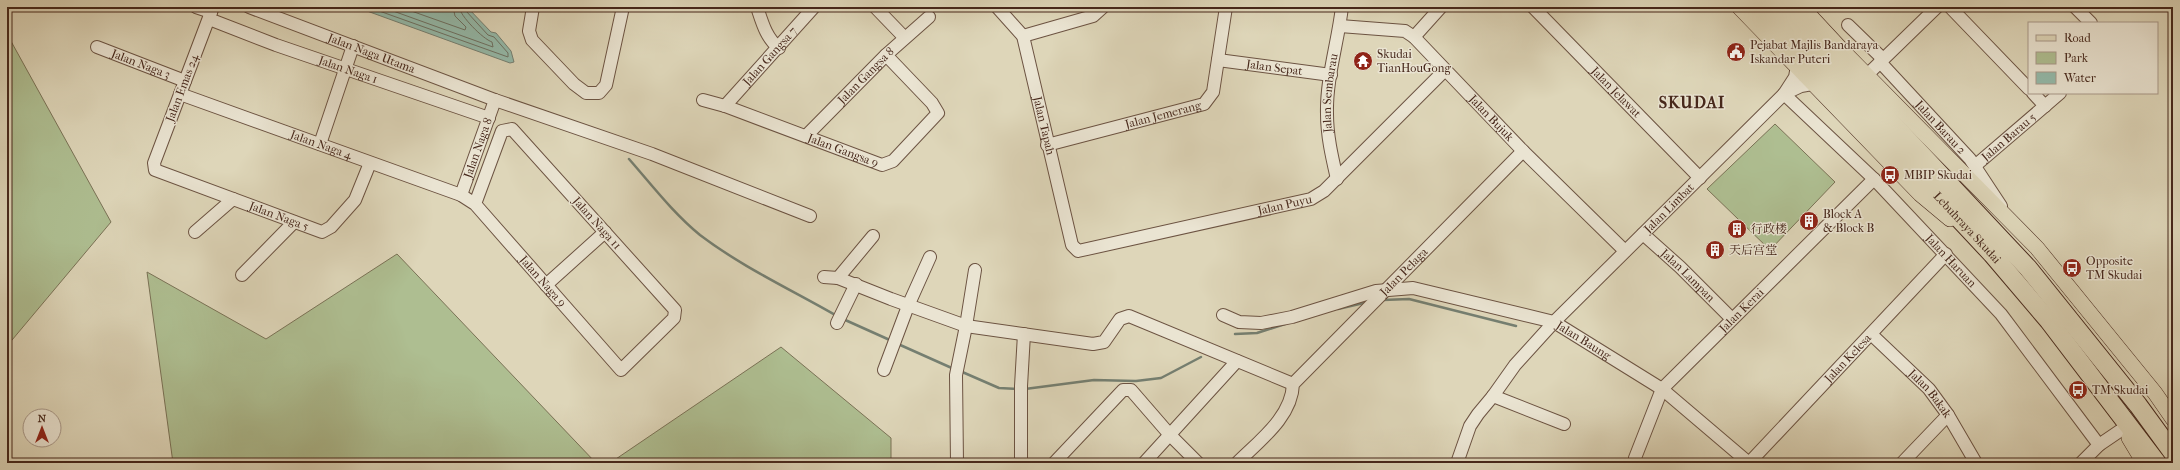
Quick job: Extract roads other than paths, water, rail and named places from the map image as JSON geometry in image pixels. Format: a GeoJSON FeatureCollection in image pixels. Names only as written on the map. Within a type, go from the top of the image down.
{"type":"FeatureCollection","features":[{"type":"Feature","properties":{"kind":"highway","name":"Lebuhraya Skudai"},"geometry":{"type":"LineString","coordinates":[[1761,7],[1992,254],[2049,321],[2157,463]]}},
{"type":"Feature","properties":{"kind":"highway","name":"Lebuhraya Skudai"},"geometry":{"type":"LineString","coordinates":[[1783,7],[2028,268],[2138,405],[2173,454]]}},
{"type":"Feature","properties":{"kind":"highway"},"geometry":{"type":"LineString","coordinates":[[1795,7],[1828,36]]}},
{"type":"Feature","properties":{"kind":"main road"},"geometry":{"type":"LineString","coordinates":[[1739,7],[1920,194],[1992,254]]}},
{"type":"Feature","properties":{"kind":"main road"},"geometry":{"type":"LineString","coordinates":[[1802,7],[1828,36],[2043,254],[2155,393],[2173,419]]}},
{"type":"Feature","properties":{"kind":"main road"},"geometry":{"type":"LineString","coordinates":[[2114,408],[2144,463]]}},
{"type":"Feature","properties":{"kind":"street","name":"Jalan Naga 1"},"geometry":{"type":"LineString","coordinates":[[196,7],[347,69],[489,118]]}},
{"type":"Feature","properties":{"kind":"street","name":"Jalan Naga Utama"},"geometry":{"type":"LineString","coordinates":[[248,7],[495,100],[652,154],[810,216]]}},
{"type":"Feature","properties":{"kind":"street"},"geometry":{"type":"LineString","coordinates":[[532,7],[529,31],[532,40],[574,84],[586,93],[599,93],[606,85],[623,7]]}},
{"type":"Feature","properties":{"kind":"street"},"geometry":{"type":"LineString","coordinates":[[757,7],[765,30],[773,44],[779,48]]}},
{"type":"Feature","properties":{"kind":"street","name":"Jalan Gangsa 7"},"geometry":{"type":"LineString","coordinates":[[725,106],[779,48],[814,7]]}},
{"type":"Feature","properties":{"kind":"street"},"geometry":{"type":"LineString","coordinates":[[875,7],[904,37]]}},
{"type":"Feature","properties":{"kind":"street","name":"Jalan Tapah"},"geometry":{"type":"LineString","coordinates":[[997,7],[1023,36],[1047,145],[1072,245],[1078,251]]}},
{"type":"Feature","properties":{"kind":"street"},"geometry":{"type":"LineString","coordinates":[[1023,36],[1093,16],[1104,7]]}},
{"type":"Feature","properties":{"kind":"street","name":"Jalan Jemerang"},"geometry":{"type":"LineString","coordinates":[[1047,145],[1204,104],[1213,92],[1226,7]]}},
{"type":"Feature","properties":{"kind":"street","name":"Jalan Sembarau"},"geometry":{"type":"LineString","coordinates":[[1337,178],[1328,138],[1327,113],[1330,75],[1340,26],[1342,7]]}},
{"type":"Feature","properties":{"kind":"street","name":"Jalan Jelawat"},"geometry":{"type":"LineString","coordinates":[[1533,7],[1700,178]]}},
{"type":"Feature","properties":{"kind":"street"},"geometry":{"type":"LineString","coordinates":[[1867,75],[1937,7]]}},
{"type":"Feature","properties":{"kind":"street"},"geometry":{"type":"LineString","coordinates":[[1950,7],[2028,88]]}},
{"type":"Feature","properties":{"kind":"street"},"geometry":{"type":"LineString","coordinates":[[2075,7],[2090,22]]}},
{"type":"Feature","properties":{"kind":"street"},"geometry":{"type":"LineString","coordinates":[[1414,37],[1437,9]]}},
{"type":"Feature","properties":{"kind":"street","name":"Jalan Emas 24"},"geometry":{"type":"LineString","coordinates":[[155,170],[154,163],[211,12]]}},
{"type":"Feature","properties":{"kind":"street","name":"Jalan Gangsa 8"},"geometry":{"type":"LineString","coordinates":[[806,136],[904,37],[928,17]]}},
{"type":"Feature","properties":{"kind":"street","name":"Jalan Barau 2"},"geometry":{"type":"LineString","coordinates":[[1848,25],[1976,165],[2008,217]]}},
{"type":"Feature","properties":{"kind":"street","name":"Jalan Bujuk"},"geometry":{"type":"LineString","coordinates":[[1340,26],[1406,32],[1414,37],[1523,151],[1625,251]]}},
{"type":"Feature","properties":{"kind":"street"},"geometry":{"type":"LineString","coordinates":[[320,144],[347,69],[353,46]]}},
{"type":"Feature","properties":{"kind":"street","name":"Jalan Naga 3"},"geometry":{"type":"LineString","coordinates":[[97,47],[185,81]]}},
{"type":"Feature","properties":{"kind":"street","name":"Jalan Gangsa 9"},"geometry":{"type":"LineString","coordinates":[[703,100],[725,106],[882,164],[893,161],[938,113],[932,103],[886,55]]}},
{"type":"Feature","properties":{"kind":"street","name":"Jalan Sepat"},"geometry":{"type":"LineString","coordinates":[[1218,60],[1330,75]]}},
{"type":"Feature","properties":{"kind":"street","name":"Jalan Limbat"},"geometry":{"type":"LineString","coordinates":[[1457,463],[1470,426],[1478,414],[1494,396],[1515,365],[1554,322],[1784,94],[1795,77],[1797,66]]}},
{"type":"Feature","properties":{"kind":"street","name":"Jalan Puyu"},"geometry":{"type":"LineString","coordinates":[[1078,251],[1311,199],[1324,192],[1445,70]]}},
{"type":"Feature","properties":{"kind":"street","name":"Jalan Limbat"},"geometry":{"type":"LineString","coordinates":[[1784,94],[1801,86],[1812,84]]}},
{"type":"Feature","properties":{"kind":"street","name":"Jalan Naga 4"},"geometry":{"type":"LineString","coordinates":[[180,94],[461,195]]}},
{"type":"Feature","properties":{"kind":"street","name":"Jalan Haruan"},"geometry":{"type":"LineString","coordinates":[[1784,94],[1874,179],[2002,314],[2099,445]]}},
{"type":"Feature","properties":{"kind":"street"},"geometry":{"type":"LineString","coordinates":[[2034,94],[2045,106]]}},
{"type":"Feature","properties":{"kind":"street","name":"Jalan Barau 5"},"geometry":{"type":"LineString","coordinates":[[1976,165],[2059,94]]}},
{"type":"Feature","properties":{"kind":"street","name":"Jalan Naga 8"},"geometry":{"type":"LineString","coordinates":[[461,195],[495,100]]}},
{"type":"Feature","properties":{"kind":"street","name":"Jalan Naga 11"},"geometry":{"type":"LineString","coordinates":[[475,204],[502,131],[512,129],[676,313],[674,318],[621,370]]}},
{"type":"Feature","properties":{"kind":"street","name":"Jalan Pelaga"},"geometry":{"type":"LineString","coordinates":[[1223,315],[1239,322],[1262,323],[1298,315],[1387,289],[1523,151]]}},
{"type":"Feature","properties":{"kind":"street","name":"Jalan Naga 5"},"geometry":{"type":"LineString","coordinates":[[155,170],[322,232],[327,231],[355,200],[370,163]]}},
{"type":"Feature","properties":{"kind":"street","name":"Jalan Kerai"},"geometry":{"type":"LineString","coordinates":[[1635,458],[1662,389],[1874,179]]}},
{"type":"Feature","properties":{"kind":"street","name":"Jalan Naga 9"},"geometry":{"type":"LineString","coordinates":[[461,195],[475,204],[621,370]]}},
{"type":"Feature","properties":{"kind":"street"},"geometry":{"type":"LineString","coordinates":[[195,232],[233,199]]}},
{"type":"Feature","properties":{"kind":"street"},"geometry":{"type":"LineString","coordinates":[[242,275],[294,222]]}},
{"type":"Feature","properties":{"kind":"street"},"geometry":{"type":"LineString","coordinates":[[546,285],[605,232]]}},
{"type":"Feature","properties":{"kind":"street","name":"Jalan Lampan"},"geometry":{"type":"LineString","coordinates":[[1643,234],[1680,267],[1732,319]]}},
{"type":"Feature","properties":{"kind":"street"},"geometry":{"type":"LineString","coordinates":[[838,278],[872,236]]}},
{"type":"Feature","properties":{"kind":"street","name":"Jalan Kelesa"},"geometry":{"type":"LineString","coordinates":[[1749,463],[1946,254]]}},
{"type":"Feature","properties":{"kind":"street"},"geometry":{"type":"LineString","coordinates":[[884,370],[908,306],[930,257]]}},
{"type":"Feature","properties":{"kind":"street"},"geometry":{"type":"LineString","coordinates":[[957,463],[957,370],[975,270]]}},
{"type":"Feature","properties":{"kind":"street"},"geometry":{"type":"LineString","coordinates":[[824,278],[838,278],[856,284],[908,306],[966,326],[1093,344],[1104,342],[1120,319],[1129,316],[1293,384]]}},
{"type":"Feature","properties":{"kind":"street"},"geometry":{"type":"LineString","coordinates":[[839,318],[856,284]]}},
{"type":"Feature","properties":{"kind":"street","name":"Jalan Baung"},"geometry":{"type":"LineString","coordinates":[[1387,289],[1413,288],[1554,322],[1662,389],[1749,463]]}},
{"type":"Feature","properties":{"kind":"street"},"geometry":{"type":"LineString","coordinates":[[1237,463],[1284,414],[1293,391],[1293,384],[1368,310],[1387,289]]}},
{"type":"Feature","properties":{"kind":"street"},"geometry":{"type":"LineString","coordinates":[[1021,463],[1021,386],[1024,334]]}},
{"type":"Feature","properties":{"kind":"street","name":"Jalan Bakak"},"geometry":{"type":"LineString","coordinates":[[1871,334],[1929,389],[1948,415],[1976,463]]}},
{"type":"Feature","properties":{"kind":"street"},"geometry":{"type":"LineString","coordinates":[[1144,463],[1237,361]]}},
{"type":"Feature","properties":{"kind":"street"},"geometry":{"type":"LineString","coordinates":[[1054,463],[1123,390],[1131,390],[1170,435],[1198,463]]}},
{"type":"Feature","properties":{"kind":"street"},"geometry":{"type":"LineString","coordinates":[[1494,396],[1564,424]]}},
{"type":"Feature","properties":{"kind":"street"},"geometry":{"type":"LineString","coordinates":[[1902,463],[1948,415]]}},
{"type":"Feature","properties":{"kind":"street"},"geometry":{"type":"LineString","coordinates":[[2081,463],[2099,445],[2124,428]]}},
{"type":"Feature","properties":{"kind":"water"},"geometry":{"type":"Polygon","coordinates":[[[356,7],[467,7],[491,32],[496,33],[511,51],[514,62],[510,63],[356,7]]]}},
{"type":"Feature","properties":{"kind":"waterway"},"geometry":{"type":"LineString","coordinates":[[629,159],[671,208],[700,235],[733,258],[837,316]]}},
{"type":"Feature","properties":{"kind":"waterway"},"geometry":{"type":"LineString","coordinates":[[1383,300],[1409,299],[1516,326]]}},
{"type":"Feature","properties":{"kind":"waterway"},"geometry":{"type":"LineString","coordinates":[[1338,309],[1368,302]]}},
{"type":"Feature","properties":{"kind":"waterway"},"geometry":{"type":"LineString","coordinates":[[843,319],[892,341]]}},
{"type":"Feature","properties":{"kind":"waterway"},"geometry":{"type":"LineString","coordinates":[[1235,334],[1257,333],[1285,324]]}},
{"type":"Feature","properties":{"kind":"waterway"},"geometry":{"type":"LineString","coordinates":[[898,344],[954,369]]}},
{"type":"Feature","properties":{"kind":"waterway"},"geometry":{"type":"LineString","coordinates":[[1025,389],[1094,380],[1136,381],[1161,378],[1201,357]]}},
{"type":"Feature","properties":{"kind":"waterway"},"geometry":{"type":"LineString","coordinates":[[960,371],[999,388],[1018,389]]}},
{"type":"Feature","properties":{"kind":"place","name":"Pejabat Majlis Bandaraya Iskandar Puteri"},"geometry":{"type":"Point","coordinates":[1736,52]}},
{"type":"Feature","properties":{"kind":"place","name":"Skudai TianHouGong"},"geometry":{"type":"Point","coordinates":[1363,61]}},
{"type":"Feature","properties":{"kind":"place","name":"MBIP Skudai"},"geometry":{"type":"Point","coordinates":[1890,175]}},
{"type":"Feature","properties":{"kind":"place","name":"Block A & Block B"},"geometry":{"type":"Point","coordinates":[1809,221]}},
{"type":"Feature","properties":{"kind":"place","name":"行政楼"},"geometry":{"type":"Point","coordinates":[1737,229]}},
{"type":"Feature","properties":{"kind":"place","name":"天后宫堂"},"geometry":{"type":"Point","coordinates":[1715,250]}},
{"type":"Feature","properties":{"kind":"place","name":"Opposite TM Skudai"},"geometry":{"type":"Point","coordinates":[2072,268]}},
{"type":"Feature","properties":{"kind":"place","name":"TM Skudai"},"geometry":{"type":"Point","coordinates":[2078,390]}},
{"type":"Feature","properties":{"kind":"district","name":"SKUDAI"},"geometry":{"type":"Point","coordinates":[1692,102]}}]}
